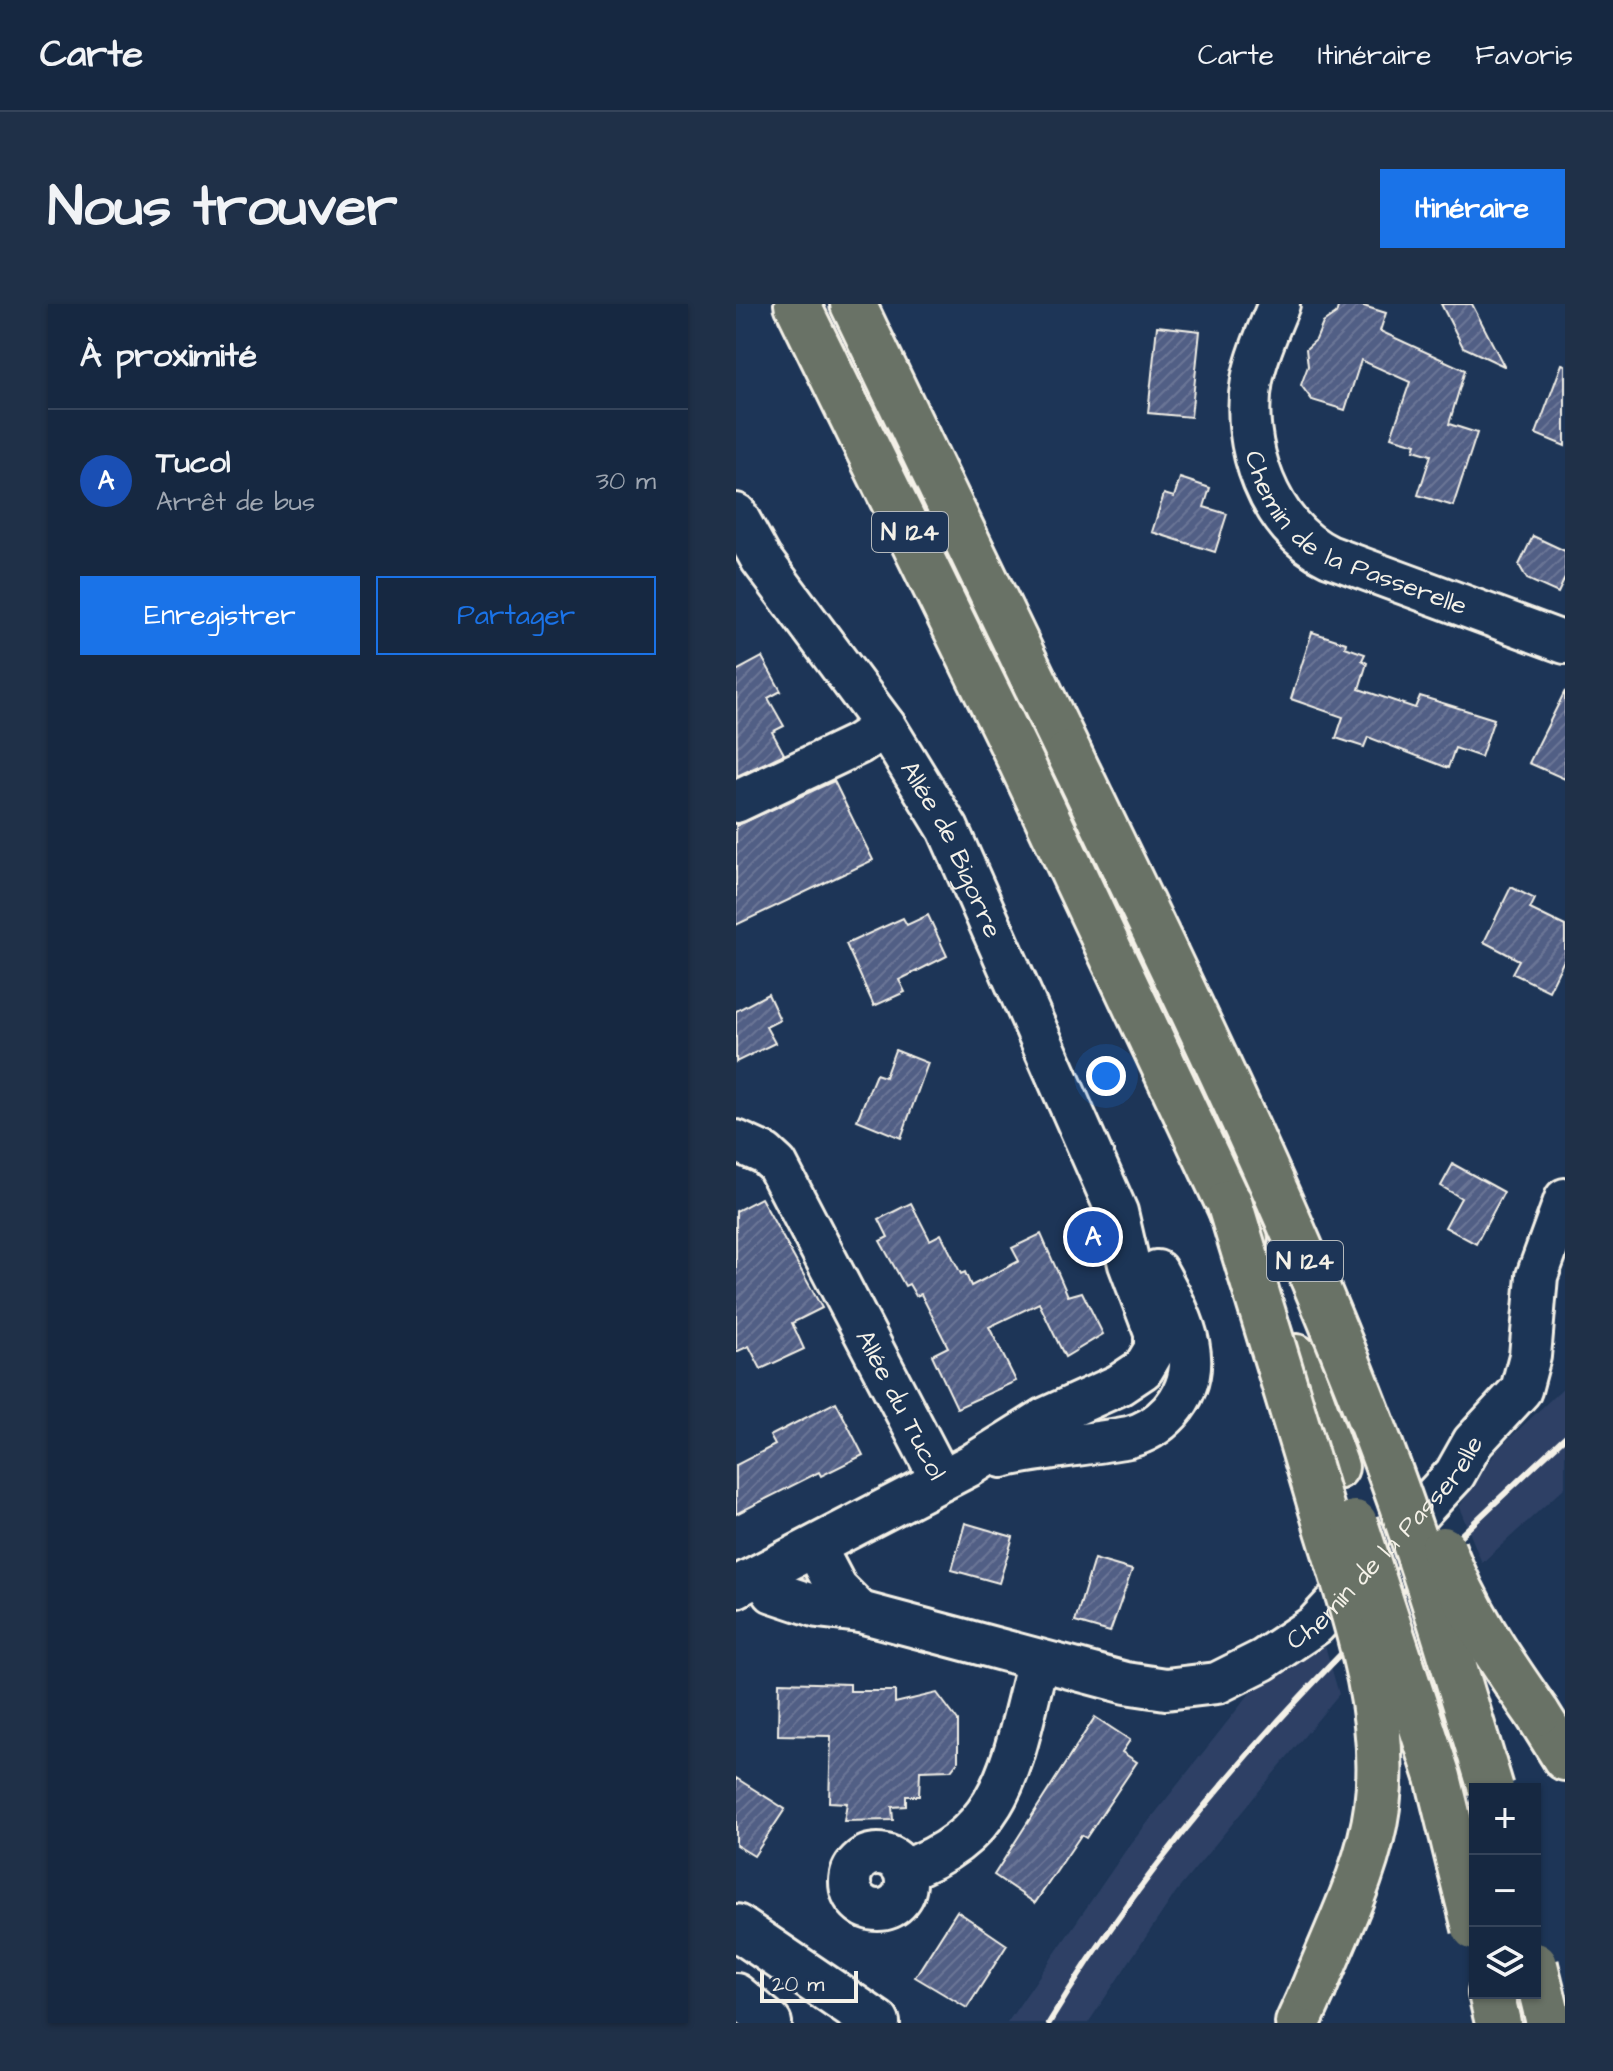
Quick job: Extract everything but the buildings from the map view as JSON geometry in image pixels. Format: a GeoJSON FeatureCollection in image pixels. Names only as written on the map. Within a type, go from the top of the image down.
{"type":"FeatureCollection","features":[{"type":"Feature","properties":{"kind":"highway","name":"N 124"},"geometry":{"type":"LineString","coordinates":[[797,304],[1021,762],[1229,1202],[1287,1333],[1394,1633],[1438,1777],[1475,1927]]}},
{"type":"Feature","properties":{"kind":"highway","name":"N 124"},"geometry":{"type":"LineString","coordinates":[[853,304],[1234,1096],[1329,1315],[1391,1473],[1489,1783]]}},
{"type":"Feature","properties":{"kind":"highway"},"geometry":{"type":"LineString","coordinates":[[1234,1096],[1396,1421],[1460,1593],[1481,1632],[1565,1758]]}},
{"type":"Feature","properties":{"kind":"highway"},"geometry":{"type":"LineString","coordinates":[[1229,1202],[1352,1611],[1373,1698],[1380,1751],[1377,1809],[1356,1881],[1307,2012]]}},
{"type":"Feature","properties":{"kind":"highway"},"geometry":{"type":"LineString","coordinates":[[1541,1990],[1549,2023]]}},
{"type":"Feature","properties":{"kind":"highway"},"geometry":{"type":"LineString","coordinates":[[1492,1999],[1498,2023]]}},
{"type":"Feature","properties":{"kind":"street","name":"Chemin de la Passerelle"},"geometry":{"type":"LineString","coordinates":[[1279,304],[1252,380],[1252,432],[1263,479],[1299,537],[1329,556],[1565,643]]}},
{"type":"Feature","properties":{"kind":"street","name":"Allée de Bigorre"},"geometry":{"type":"LineString","coordinates":[[736,514],[748,569],[885,726],[948,829],[1117,1212],[1129,1264],[1154,1323],[1156,1341],[1151,1359],[1128,1380],[1046,1418],[956,1473]]}},
{"type":"Feature","properties":{"kind":"street"},"geometry":{"type":"LineString","coordinates":[[736,802],[858,744],[885,726]]}},
{"type":"Feature","properties":{"kind":"street","name":"Allée du Tucol"},"geometry":{"type":"LineString","coordinates":[[736,1141],[765,1154],[777,1165],[956,1473],[749,1581]]}},
{"type":"Feature","properties":{"kind":"street","name":"Chemin de la Passerelle"},"geometry":{"type":"LineString","coordinates":[[749,1581],[818,1607],[860,1612],[1126,1683],[1185,1689],[1235,1675],[1315,1625],[1455,1474],[1473,1442],[1521,1390],[1530,1356],[1537,1276],[1565,1199]]}},
{"type":"Feature","properties":{"kind":"street","name":"Allée de Bigorre"},"geometry":{"type":"LineString","coordinates":[[956,1473],[1039,1448],[1130,1436],[1156,1425],[1180,1399],[1191,1363],[1189,1340],[1154,1265],[1117,1212]]}},
{"type":"Feature","properties":{"kind":"street"},"geometry":{"type":"LineString","coordinates":[[815,1547],[837,1589],[860,1612]]}},
{"type":"Feature","properties":{"kind":"street"},"geometry":{"type":"LineString","coordinates":[[904,1870],[946,1852],[998,1801],[1011,1765],[1038,1661]]}},
{"type":"Feature","properties":{"kind":"street"},"geometry":{"type":"LineString","coordinates":[[736,1927],[877,2023]]}},
{"type":"Feature","properties":{"kind":"street"},"geometry":{"type":"LineString","coordinates":[[736,1994],[771,2023]]}},
{"type":"Feature","properties":{"kind":"street"},"geometry":{"type":"LineString","coordinates":[[1529,2023],[1565,2006]]}},
{"type":"Feature","properties":{"kind":"shaded area"},"geometry":{"type":"Polygon","coordinates":[[[1565,1386],[1565,1487],[1482,1563],[1459,1507],[1498,1449],[1565,1386]]]}},
{"type":"Feature","properties":{"kind":"shaded area"},"geometry":{"type":"Polygon","coordinates":[[[1323,1639],[1339,1694],[1176,1892],[1088,2023],[1007,2023],[1126,1850],[1258,1683],[1323,1639]]]}},
{"type":"Feature","properties":{"kind":"railway"},"geometry":{"type":"LineString","coordinates":[[1049,2023],[1102,1940],[1160,1861],[1286,1712],[1423,1572],[1565,1437]]}},
{"type":"Feature","properties":{"kind":"place","name":"Tucol"},"geometry":{"type":"Point","coordinates":[1093,1237]}}]}
